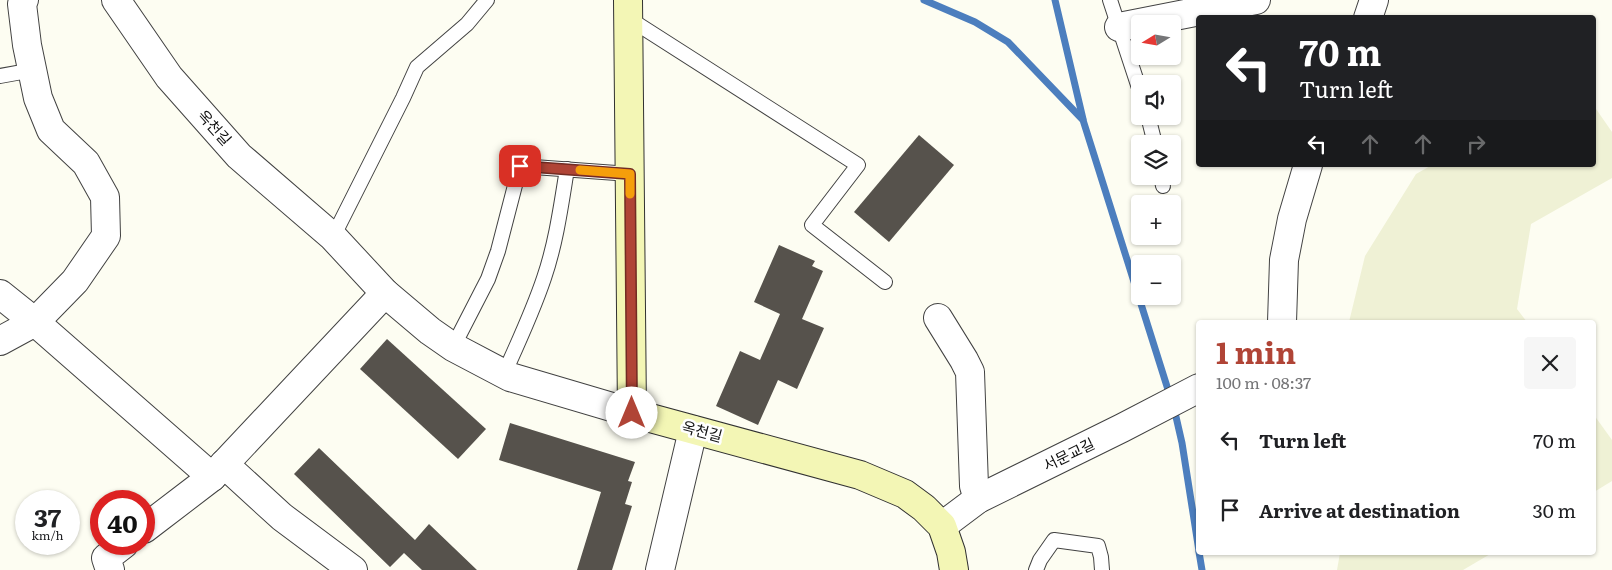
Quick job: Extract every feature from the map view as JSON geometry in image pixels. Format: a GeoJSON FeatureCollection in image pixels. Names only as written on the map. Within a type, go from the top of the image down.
{"type":"FeatureCollection","features":[{"type":"Feature","properties":{"kind":"street"},"geometry":{"type":"LineString","coordinates":[[0,341],[35,322],[75,282],[106,236],[105,197],[86,163],[51,130],[38,98],[27,45],[22,4],[24,0]]}},
{"type":"Feature","properties":{"kind":"street","name":"옥천길"},"geometry":{"type":"LineString","coordinates":[[116,0],[169,77],[239,156],[333,236],[385,293],[430,331],[453,347],[504,374],[632,413],[860,475],[905,494],[924,508],[942,526],[951,552],[954,570]]}},
{"type":"Feature","properties":{"kind":"street"},"geometry":{"type":"LineString","coordinates":[[1119,27],[1254,0]]}},
{"type":"Feature","properties":{"kind":"street"},"geometry":{"type":"LineString","coordinates":[[1369,15],[1374,0]]}},
{"type":"Feature","properties":{"kind":"street"},"geometry":{"type":"LineString","coordinates":[[628,9],[632,413]]}},
{"type":"Feature","properties":{"kind":"street"},"geometry":{"type":"LineString","coordinates":[[1282,320],[1284,260],[1292,219],[1307,167]]}},
{"type":"Feature","properties":{"kind":"street"},"geometry":{"type":"LineString","coordinates":[[155,520],[218,470],[385,293]]}},
{"type":"Feature","properties":{"kind":"street"},"geometry":{"type":"LineString","coordinates":[[0,294],[218,470],[354,570]]}},
{"type":"Feature","properties":{"kind":"street"},"geometry":{"type":"LineString","coordinates":[[938,318],[970,372],[974,486],[978,499]]}},
{"type":"Feature","properties":{"kind":"street","name":"서문교길"},"geometry":{"type":"LineString","coordinates":[[942,526],[978,499],[1196,390]]}},
{"type":"Feature","properties":{"kind":"street"},"geometry":{"type":"LineString","coordinates":[[660,570],[693,430]]}},
{"type":"Feature","properties":{"kind":"street"},"geometry":{"type":"LineString","coordinates":[[110,555],[106,558],[110,570]]}},
{"type":"Feature","properties":{"kind":"lane"},"geometry":{"type":"LineString","coordinates":[[333,236],[417,67],[468,24],[487,0]]}},
{"type":"Feature","properties":{"kind":"lane"},"geometry":{"type":"LineString","coordinates":[[1110,0],[1135,75]]}},
{"type":"Feature","properties":{"kind":"lane"},"geometry":{"type":"LineString","coordinates":[[628,9],[858,165],[812,225],[885,282]]}},
{"type":"Feature","properties":{"kind":"lane"},"geometry":{"type":"LineString","coordinates":[[0,76],[33,70]]}},
{"type":"Feature","properties":{"kind":"lane"},"geometry":{"type":"LineString","coordinates":[[453,347],[488,279],[498,251],[520,166],[630,174]]}},
{"type":"Feature","properties":{"kind":"lane"},"geometry":{"type":"LineString","coordinates":[[504,374],[531,315],[544,277],[557,229],[567,169]]}},
{"type":"Feature","properties":{"kind":"lane"},"geometry":{"type":"LineString","coordinates":[[1036,570],[1040,560],[1054,540],[1098,546],[1102,570]]}},
{"type":"Feature","properties":{"kind":"green space"},"geometry":{"type":"Polygon","coordinates":[[[1596,109],[1612,132],[1612,178],[1531,224],[1517,309],[1525,320],[1349,320],[1365,256],[1416,174],[1428,167],[1596,167],[1596,109]]]}},
{"type":"Feature","properties":{"kind":"green space"},"geometry":{"type":"Polygon","coordinates":[[[1596,418],[1612,440],[1612,481],[1596,491],[1596,418]]]}},
{"type":"Feature","properties":{"kind":"green space"},"geometry":{"type":"Polygon","coordinates":[[[1340,555],[1489,555],[1463,570],[1337,570],[1340,555]]]}},
{"type":"Feature","properties":{"kind":"building"},"geometry":{"type":"Polygon","coordinates":[[[919,135],[954,165],[889,242],[854,212],[919,135]]]}},
{"type":"Feature","properties":{"kind":"building"},"geometry":{"type":"Polygon","coordinates":[[[779,245],[815,261],[812,266],[823,271],[802,319],[824,328],[797,389],[778,380],[758,425],[716,406],[740,351],[760,360],[780,314],[754,302],[779,245]]]}},
{"type":"Feature","properties":{"kind":"building"},"geometry":{"type":"Polygon","coordinates":[[[387,339],[486,429],[458,459],[360,369],[387,339]]]}},
{"type":"Feature","properties":{"kind":"building"},"geometry":{"type":"Polygon","coordinates":[[[510,423],[635,462],[628,481],[632,482],[625,504],[632,506],[612,570],[577,570],[601,492],[499,460],[510,423]]]}},
{"type":"Feature","properties":{"kind":"building"},"geometry":{"type":"Polygon","coordinates":[[[319,448],[415,540],[429,524],[477,570],[422,570],[404,553],[390,567],[294,474],[319,448]]]}},
{"type":"Feature","properties":{"kind":"waterway"},"geometry":{"type":"LineString","coordinates":[[924,0],[975,22],[1008,42],[1083,120],[1170,396]]}},
{"type":"Feature","properties":{"kind":"waterway"},"geometry":{"type":"LineString","coordinates":[[1055,0],[1083,119]]}},
{"type":"Feature","properties":{"kind":"waterway"},"geometry":{"type":"LineString","coordinates":[[1174,408],[1182,443],[1196,532]]}},
{"type":"Feature","properties":{"kind":"waterway"},"geometry":{"type":"LineString","coordinates":[[1200,555],[1202,570]]}},
{"type":"Feature","properties":{"kind":"slow traffic"},"geometry":{"type":"LineString","coordinates":[[580,170],[630,174],[630,194]]}},
{"type":"Feature","properties":{"kind":"route"},"geometry":{"type":"LineString","coordinates":[[520,166],[630,174],[632,413]]}}]}
